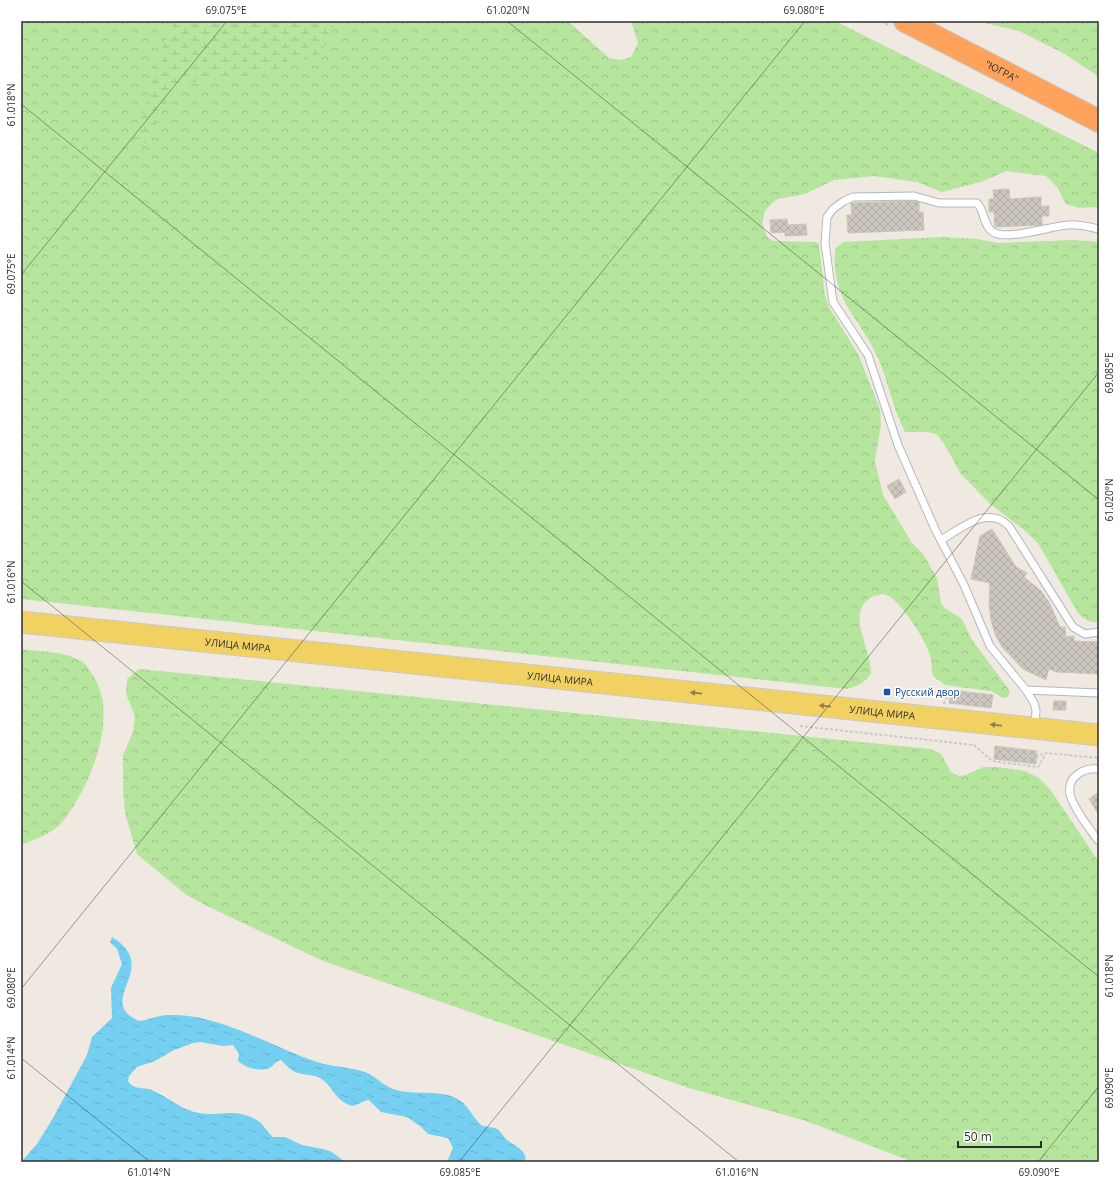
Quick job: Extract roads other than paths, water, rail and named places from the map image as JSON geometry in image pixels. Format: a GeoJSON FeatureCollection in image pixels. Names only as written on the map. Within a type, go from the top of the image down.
{"type":"FeatureCollection","features":[{"type":"Feature","properties":{"kind":"highway","name":"\"ЮГРА\""},"geometry":{"type":"LineString","coordinates":[[905,21],[1099,121]]}},
{"type":"Feature","properties":{"kind":"main road","name":"УЛИЦА МИРА"},"geometry":{"type":"LineString","coordinates":[[21,622],[1099,749]]}},
{"type":"Feature","properties":{"kind":"main road","name":"УЛИЦА МИРА"},"geometry":{"type":"LineString","coordinates":[[21,635],[1038,741],[1099,735]]}},
{"type":"Feature","properties":{"kind":"lane"},"geometry":{"type":"LineString","coordinates":[[1038,741],[1036,707],[1026,690],[990,646],[964,585],[941,540],[898,445],[868,355],[833,302],[825,243],[827,217],[833,209],[852,197],[914,196],[939,203],[977,203],[982,208],[988,228],[994,233],[1002,234],[1044,230],[1067,225],[1099,229]]}},
{"type":"Feature","properties":{"kind":"lane"},"geometry":{"type":"LineString","coordinates":[[941,540],[979,519],[998,517],[1009,526],[1073,627],[1085,634],[1099,632]]}},
{"type":"Feature","properties":{"kind":"lane"},"geometry":{"type":"LineString","coordinates":[[1026,690],[1099,693]]}},
{"type":"Feature","properties":{"kind":"lane"},"geometry":{"type":"LineString","coordinates":[[1099,769],[1092,768],[1082,771],[1075,777],[1070,785],[1069,794],[1072,802],[1099,841]]}},
{"type":"Feature","properties":{"kind":"water"},"geometry":{"type":"Polygon","coordinates":[[[112,937],[125,947],[130,957],[132,967],[123,995],[123,1004],[126,1012],[139,1021],[168,1015],[206,1019],[244,1032],[299,1056],[317,1062],[365,1072],[393,1089],[408,1092],[448,1095],[460,1100],[480,1124],[498,1130],[508,1141],[522,1151],[526,1158],[523,1162],[447,1162],[453,1148],[448,1138],[428,1134],[407,1117],[381,1112],[369,1100],[357,1105],[349,1105],[341,1100],[323,1080],[316,1076],[300,1074],[293,1071],[281,1060],[267,1069],[254,1069],[245,1066],[238,1061],[239,1054],[233,1045],[223,1046],[200,1042],[172,1051],[155,1061],[137,1067],[129,1076],[128,1081],[133,1086],[152,1090],[192,1111],[206,1114],[232,1113],[245,1115],[259,1122],[273,1137],[285,1137],[302,1145],[332,1152],[345,1162],[21,1162],[37,1144],[53,1118],[87,1055],[92,1037],[112,1018],[111,988],[122,964],[117,949],[110,942],[112,937]]]}},
{"type":"Feature","properties":{"kind":"place","name":"Русский двор"},"geometry":{"type":"Point","coordinates":[887,692]}}]}
